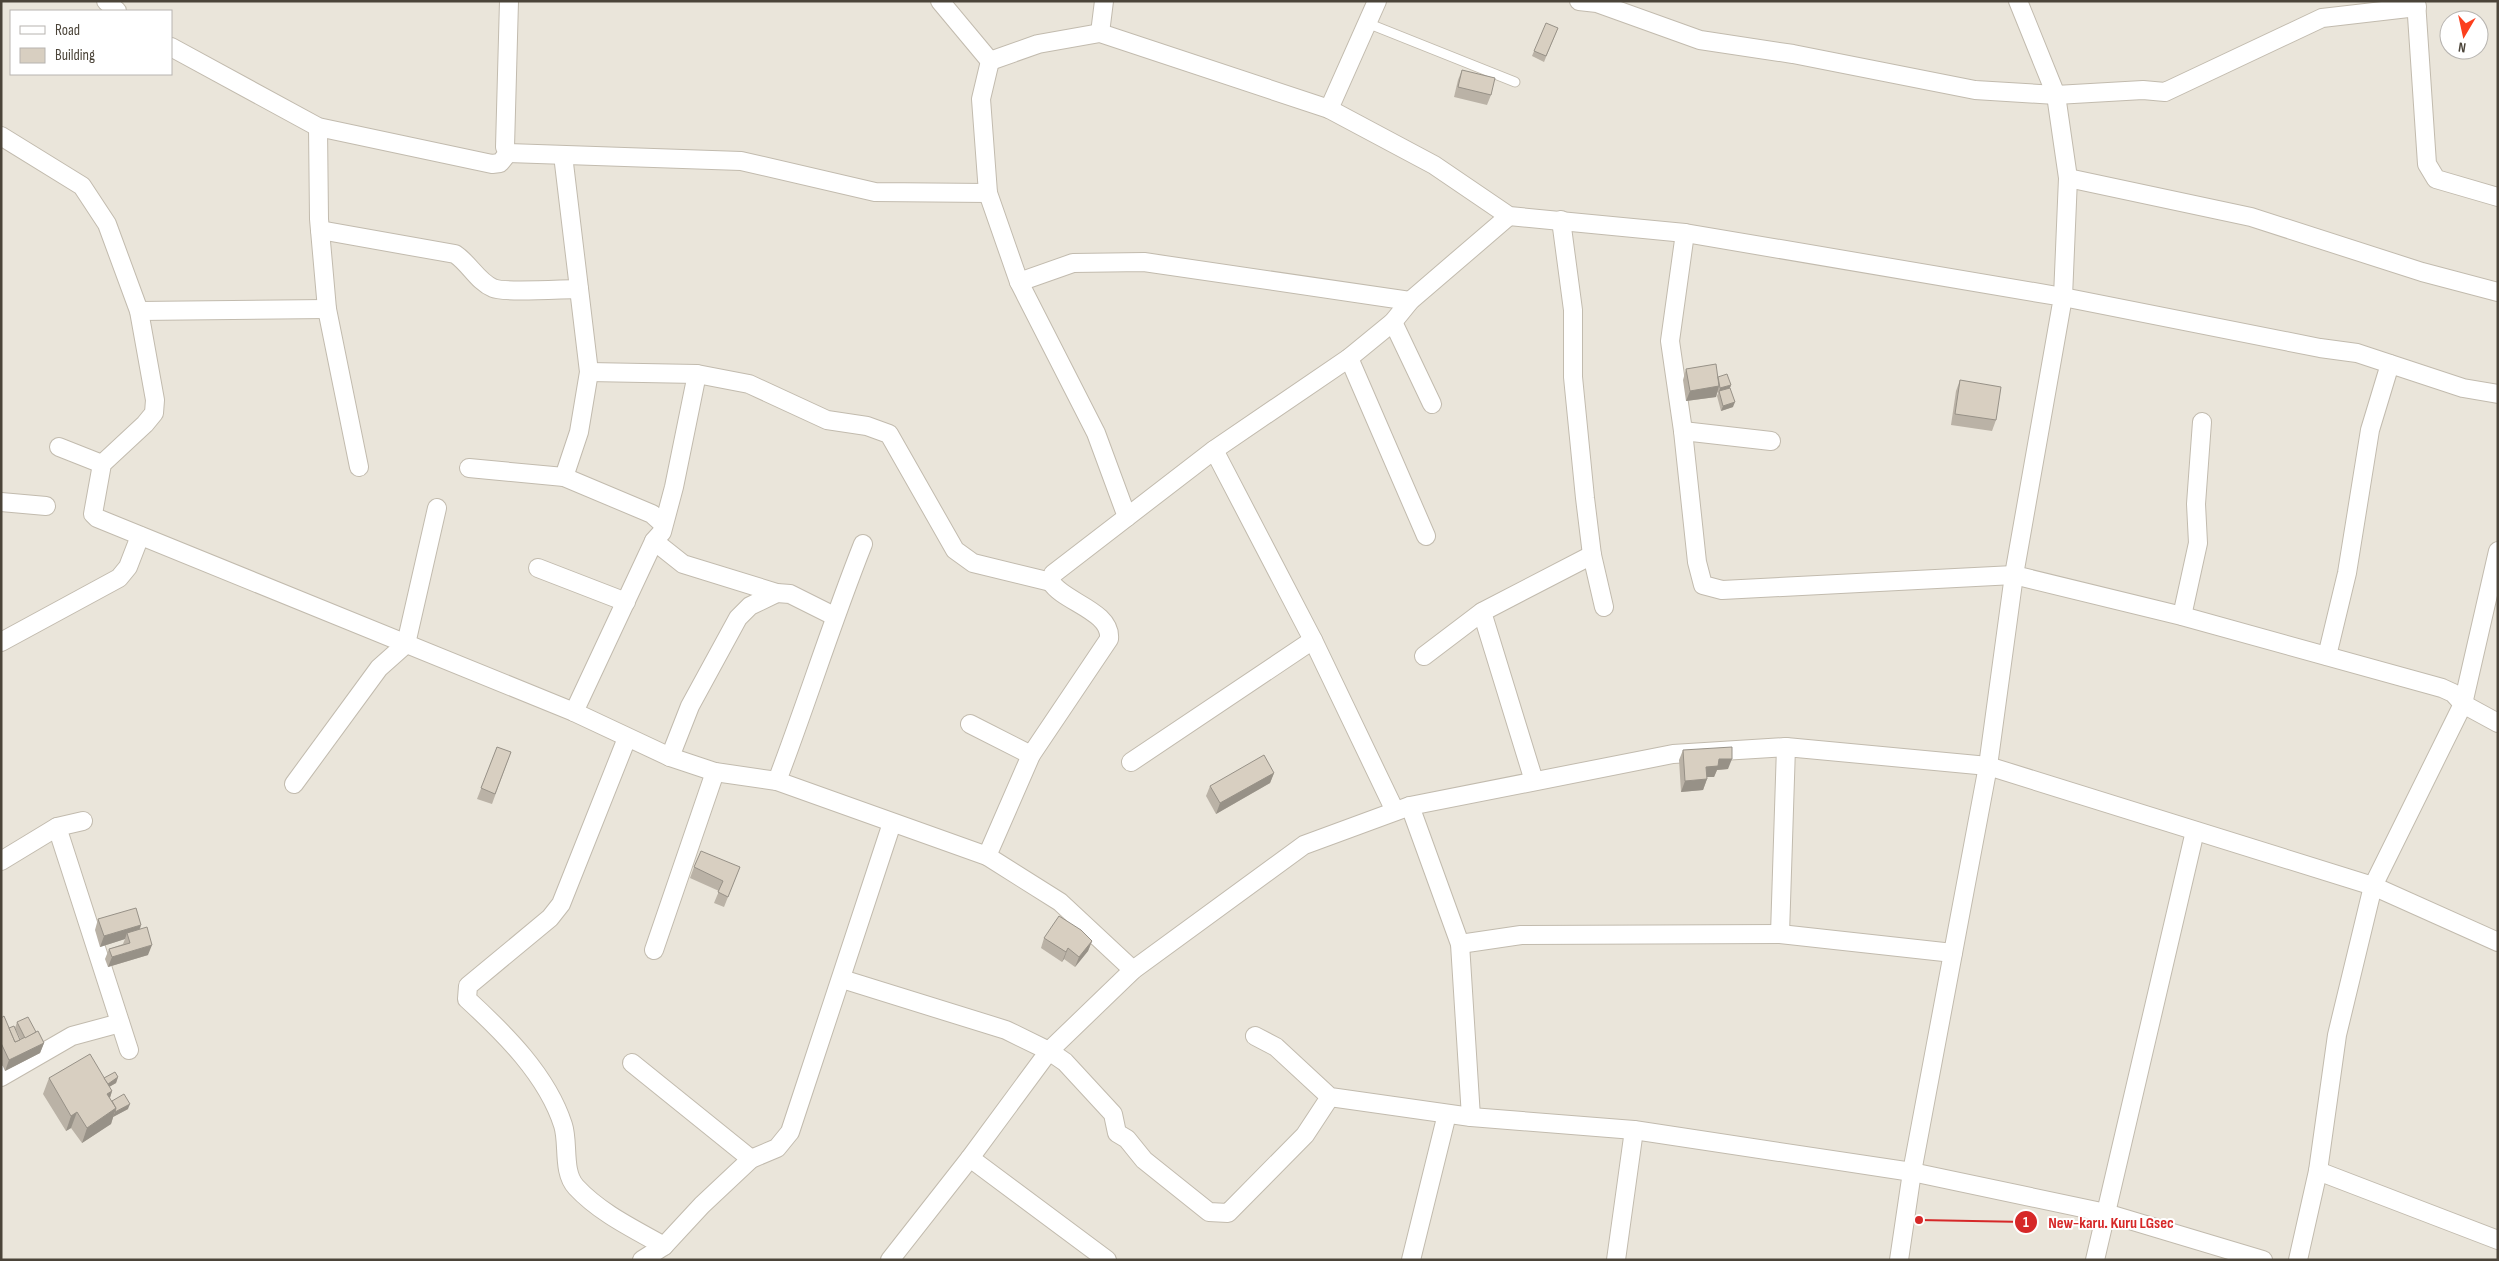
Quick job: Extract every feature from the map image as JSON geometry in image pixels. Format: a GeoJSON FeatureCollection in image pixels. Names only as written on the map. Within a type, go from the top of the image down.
{"type":"FeatureCollection","features":[{"type":"Feature","properties":{"kind":"street"},"geometry":{"type":"LineString","coordinates":[[106,1],[116,10]]}},
{"type":"Feature","properties":{"kind":"street"},"geometry":{"type":"LineString","coordinates":[[508,153],[505,147],[509,1]]}},
{"type":"Feature","properties":{"kind":"street"},"geometry":{"type":"LineString","coordinates":[[940,1],[990,61]]}},
{"type":"Feature","properties":{"kind":"street"},"geometry":{"type":"LineString","coordinates":[[1100,33],[1104,1]]}},
{"type":"Feature","properties":{"kind":"street"},"geometry":{"type":"LineString","coordinates":[[1330,108],[1377,1]]}},
{"type":"Feature","properties":{"kind":"street"},"geometry":{"type":"LineString","coordinates":[[1579,1],[1596,3],[1700,40],[1793,54],[1975,90],[2056,95],[2144,90],[2165,92],[2322,18],[2417,4],[2427,164],[2436,179],[2498,197]]}},
{"type":"Feature","properties":{"kind":"street"},"geometry":{"type":"LineString","coordinates":[[1899,1260],[1912,1172],[1988,766],[2014,575],[2063,297],[2068,178],[2056,95],[2018,1]]}},
{"type":"Feature","properties":{"kind":"street"},"geometry":{"type":"LineString","coordinates":[[990,61],[1038,44],[1100,33],[1330,108],[1434,165],[1509,216],[1684,233],[2063,297],[2320,348],[2357,353],[2463,388],[2498,394]]}},
{"type":"Feature","properties":{"kind":"street"},"geometry":{"type":"LineString","coordinates":[[172,48],[318,127],[492,164],[500,163],[508,153]]}},
{"type":"Feature","properties":{"kind":"street"},"geometry":{"type":"LineString","coordinates":[[990,61],[981,99],[988,193],[1019,282],[1096,433],[1127,517]]}},
{"type":"Feature","properties":{"kind":"street"},"geometry":{"type":"LineString","coordinates":[[318,127],[320,230],[327,309],[359,467]]}},
{"type":"Feature","properties":{"kind":"street"},"geometry":{"type":"LineString","coordinates":[[1,136],[82,186],[107,224],[140,311],[155,400],[154,412],[146,424],[102,464],[93,514],[97,518],[574,712],[670,757],[715,772],[777,781],[987,856],[1060,902],[1133,970]]}},
{"type":"Feature","properties":{"kind":"street"},"geometry":{"type":"LineString","coordinates":[[508,153],[741,160],[875,192],[988,193]]}},
{"type":"Feature","properties":{"kind":"street"},"geometry":{"type":"LineString","coordinates":[[563,155],[590,372],[579,432],[564,477]]}},
{"type":"Feature","properties":{"kind":"street"},"geometry":{"type":"LineString","coordinates":[[2068,178],[2251,217],[2422,272],[2498,292]]}},
{"type":"Feature","properties":{"kind":"street"},"geometry":{"type":"LineString","coordinates":[[987,856],[1031,755],[1108,638],[1109,632],[1106,624],[1088,608],[1056,589],[1052,582],[1053,574],[1214,450],[1349,358],[1393,322],[1410,301],[1509,216]]}},
{"type":"Feature","properties":{"kind":"street"},"geometry":{"type":"LineString","coordinates":[[1561,220],[1573,310],[1573,377],[1592,555],[1604,607]]}},
{"type":"Feature","properties":{"kind":"street"},"geometry":{"type":"LineString","coordinates":[[320,230],[455,254],[464,259],[486,283],[500,290],[579,289]]}},
{"type":"Feature","properties":{"kind":"street"},"geometry":{"type":"LineString","coordinates":[[1684,233],[1670,341],[1683,431],[1698,562],[1703,585],[1722,590],[2014,575],[2182,616],[2442,688],[2454,693],[2463,704],[2498,723]]}},
{"type":"Feature","properties":{"kind":"street"},"geometry":{"type":"LineString","coordinates":[[1019,282],[1073,263],[1144,262],[1410,301]]}},
{"type":"Feature","properties":{"kind":"street"},"geometry":{"type":"LineString","coordinates":[[140,311],[327,309]]}},
{"type":"Feature","properties":{"kind":"street"},"geometry":{"type":"LineString","coordinates":[[1393,322],[1432,404]]}},
{"type":"Feature","properties":{"kind":"street"},"geometry":{"type":"LineString","coordinates":[[1349,358],[1426,536]]}},
{"type":"Feature","properties":{"kind":"street"},"geometry":{"type":"LineString","coordinates":[[2327,656],[2347,573],[2370,430],[2390,364]]}},
{"type":"Feature","properties":{"kind":"street"},"geometry":{"type":"LineString","coordinates":[[590,372],[697,374],[749,384],[827,420],[867,426],[889,434],[955,550],[973,563],[1052,582]]}},
{"type":"Feature","properties":{"kind":"street"},"geometry":{"type":"LineString","coordinates":[[574,712],[654,541],[662,532],[674,487],[697,374]]}},
{"type":"Feature","properties":{"kind":"street"},"geometry":{"type":"LineString","coordinates":[[2182,616],[2198,543],[2196,504],[2202,422]]}},
{"type":"Feature","properties":{"kind":"street"},"geometry":{"type":"LineString","coordinates":[[1683,431],[1771,441]]}},
{"type":"Feature","properties":{"kind":"street"},"geometry":{"type":"LineString","coordinates":[[59,447],[102,464]]}},
{"type":"Feature","properties":{"kind":"street"},"geometry":{"type":"LineString","coordinates":[[1214,450],[1403,809],[1460,944],[1471,1117]]}},
{"type":"Feature","properties":{"kind":"street"},"geometry":{"type":"LineString","coordinates":[[470,468],[564,477],[652,514],[663,524]]}},
{"type":"Feature","properties":{"kind":"street"},"geometry":{"type":"LineString","coordinates":[[1,502],[46,506]]}},
{"type":"Feature","properties":{"kind":"street"},"geometry":{"type":"LineString","coordinates":[[294,784],[379,668],[406,644],[437,508]]}},
{"type":"Feature","properties":{"kind":"street"},"geometry":{"type":"LineString","coordinates":[[1,642],[119,578],[128,567],[140,536]]}},
{"type":"Feature","properties":{"kind":"street"},"geometry":{"type":"LineString","coordinates":[[654,541],[683,564],[777,593],[790,594],[834,616]]}},
{"type":"Feature","properties":{"kind":"street"},"geometry":{"type":"LineString","coordinates":[[777,781],[809,697],[834,616],[863,544]]}},
{"type":"Feature","properties":{"kind":"street"},"geometry":{"type":"LineString","coordinates":[[2298,1260],[2318,1171],[2337,1035],[2373,886],[2463,704],[2498,551]]}},
{"type":"Feature","properties":{"kind":"street"},"geometry":{"type":"LineString","coordinates":[[1424,656],[1482,612],[1592,555]]}},
{"type":"Feature","properties":{"kind":"street"},"geometry":{"type":"LineString","coordinates":[[538,568],[626,602]]}},
{"type":"Feature","properties":{"kind":"street"},"geometry":{"type":"LineString","coordinates":[[750,606],[751,585]]}},
{"type":"Feature","properties":{"kind":"street"},"geometry":{"type":"LineString","coordinates":[[670,757],[690,706],[738,618],[750,606],[777,593]]}},
{"type":"Feature","properties":{"kind":"street"},"geometry":{"type":"LineString","coordinates":[[1482,612],[1534,782]]}},
{"type":"Feature","properties":{"kind":"street"},"geometry":{"type":"LineString","coordinates":[[1130,762],[1313,640]]}},
{"type":"Feature","properties":{"kind":"street"},"geometry":{"type":"LineString","coordinates":[[970,724],[1031,755]]}},
{"type":"Feature","properties":{"kind":"street"},"geometry":{"type":"LineString","coordinates":[[627,738],[561,904],[550,918],[468,986],[466,999],[501,1030],[544,1085],[563,1125],[568,1165],[575,1186],[613,1218],[664,1246]]}},
{"type":"Feature","properties":{"kind":"street"},"geometry":{"type":"LineString","coordinates":[[1780,934],[1786,747]]}},
{"type":"Feature","properties":{"kind":"street"},"geometry":{"type":"LineString","coordinates":[[890,1260],[970,1158],[1049,1051],[1133,970],[1304,845],[1403,809],[1673,754],[1786,747],[1988,766],[2373,886],[2498,942]]}},
{"type":"Feature","properties":{"kind":"street"},"geometry":{"type":"LineString","coordinates":[[654,950],[715,772]]}},
{"type":"Feature","properties":{"kind":"street"},"geometry":{"type":"LineString","coordinates":[[1,860],[58,827],[83,821]]}},
{"type":"Feature","properties":{"kind":"street"},"geometry":{"type":"LineString","coordinates":[[642,1260],[664,1246],[702,1205],[751,1159],[777,1148],[790,1132],[892,823]]}},
{"type":"Feature","properties":{"kind":"street"},"geometry":{"type":"LineString","coordinates":[[58,827],[129,1050]]}},
{"type":"Feature","properties":{"kind":"street"},"geometry":{"type":"LineString","coordinates":[[2095,1260],[2195,831]]}},
{"type":"Feature","properties":{"kind":"street"},"geometry":{"type":"LineString","coordinates":[[1460,944],[1521,935],[1780,934],[1953,953]]}},
{"type":"Feature","properties":{"kind":"street"},"geometry":{"type":"LineString","coordinates":[[842,978],[1006,1030],[1049,1051],[1065,1062],[1113,1114],[1117,1133],[1127,1139],[1144,1160],[1210,1212],[1218,1214],[1228,1213],[1305,1135],[1330,1097]]}},
{"type":"Feature","properties":{"kind":"street"},"geometry":{"type":"LineString","coordinates":[[1,1077],[72,1036],[120,1023]]}},
{"type":"Feature","properties":{"kind":"street"},"geometry":{"type":"LineString","coordinates":[[1255,1036],[1276,1047],[1330,1097],[1471,1117],[1634,1130],[1912,1172],[2106,1213],[2263,1260]]}},
{"type":"Feature","properties":{"kind":"street"},"geometry":{"type":"LineString","coordinates":[[632,1063],[751,1159]]}},
{"type":"Feature","properties":{"kind":"street"},"geometry":{"type":"LineString","coordinates":[[1412,1260],[1447,1114]]}},
{"type":"Feature","properties":{"kind":"street"},"geometry":{"type":"LineString","coordinates":[[1616,1260],[1634,1130]]}},
{"type":"Feature","properties":{"kind":"street"},"geometry":{"type":"LineString","coordinates":[[970,1158],[1107,1260]]}},
{"type":"Feature","properties":{"kind":"street"},"geometry":{"type":"LineString","coordinates":[[2318,1171],[2498,1240]]}},
{"type":"Feature","properties":{"kind":"lane"},"geometry":{"type":"LineString","coordinates":[[1368,23],[1515,82]]}},
{"type":"Feature","properties":{"kind":"shaded area"},"geometry":{"type":"Polygon","coordinates":[[[1,1],[2498,1],[2498,1260],[1,1260],[1,1]]]}},
{"type":"Feature","properties":{"kind":"building"},"geometry":{"type":"Polygon","coordinates":[[[1546,23],[1558,28],[1546,56],[1534,51],[1546,23]]]}},
{"type":"Feature","properties":{"kind":"building"},"geometry":{"type":"Polygon","coordinates":[[[1462,70],[1495,78],[1491,95],[1458,87],[1462,70]]]}},
{"type":"Feature","properties":{"kind":"building"},"geometry":{"type":"Polygon","coordinates":[[[1716,364],[1719,386],[1690,391],[1686,369],[1716,364]]]}},
{"type":"Feature","properties":{"kind":"building"},"geometry":{"type":"Polygon","coordinates":[[[1727,374],[1731,385],[1720,388],[1718,377],[1727,374]]]}},
{"type":"Feature","properties":{"kind":"building"},"geometry":{"type":"Polygon","coordinates":[[[1960,380],[2001,387],[1996,420],[1955,414],[1960,380]]]}},
{"type":"Feature","properties":{"kind":"building"},"geometry":{"type":"Polygon","coordinates":[[[1730,388],[1735,402],[1723,406],[1719,391],[1730,388]]]}},
{"type":"Feature","properties":{"kind":"building"},"geometry":{"type":"Polygon","coordinates":[[[497,747],[511,752],[495,794],[481,788],[497,747]]]}},
{"type":"Feature","properties":{"kind":"building"},"geometry":{"type":"Polygon","coordinates":[[[1732,747],[1732,759],[1719,759],[1718,766],[1706,767],[1707,779],[1685,781],[1683,750],[1732,747]]]}},
{"type":"Feature","properties":{"kind":"building"},"geometry":{"type":"Polygon","coordinates":[[[1264,755],[1274,773],[1220,803],[1210,786],[1264,755]]]}},
{"type":"Feature","properties":{"kind":"building"},"geometry":{"type":"Polygon","coordinates":[[[701,851],[740,867],[728,897],[718,892],[723,881],[694,867],[701,851]]]}},
{"type":"Feature","properties":{"kind":"building"},"geometry":{"type":"Polygon","coordinates":[[[136,908],[141,925],[104,936],[98,919],[136,908]]]}},
{"type":"Feature","properties":{"kind":"building"},"geometry":{"type":"Polygon","coordinates":[[[1059,916],[1081,930],[1092,941],[1079,957],[1068,948],[1066,952],[1044,938],[1059,916]]]}},
{"type":"Feature","properties":{"kind":"building"},"geometry":{"type":"Polygon","coordinates":[[[147,927],[152,945],[112,957],[109,949],[130,943],[127,933],[147,927]]]}},
{"type":"Feature","properties":{"kind":"building"},"geometry":{"type":"Polygon","coordinates":[[[4,1016],[15,1042],[38,1031],[44,1043],[9,1060],[1,1043],[1,1018],[4,1016]]]}},
{"type":"Feature","properties":{"kind":"building"},"geometry":{"type":"Polygon","coordinates":[[[28,1017],[36,1032],[25,1038],[17,1022],[28,1017]]]}},
{"type":"Feature","properties":{"kind":"building"},"geometry":{"type":"Polygon","coordinates":[[[14,1026],[20,1040],[15,1042],[9,1028],[14,1026]]]}},
{"type":"Feature","properties":{"kind":"building"},"geometry":{"type":"Polygon","coordinates":[[[90,1054],[112,1091],[107,1094],[116,1108],[87,1128],[77,1112],[71,1116],[49,1078],[90,1054]]]}},
{"type":"Feature","properties":{"kind":"building"},"geometry":{"type":"Polygon","coordinates":[[[115,1072],[118,1077],[108,1084],[104,1078],[115,1072]]]}},
{"type":"Feature","properties":{"kind":"building"},"geometry":{"type":"Polygon","coordinates":[[[124,1094],[130,1104],[115,1112],[116,1108],[112,1101],[124,1094]]]}},
{"type":"Feature","properties":{"kind":"place","name":"New-karu. Kuru LGsec"},"geometry":{"type":"Point","coordinates":[1919,1220]}}]}
